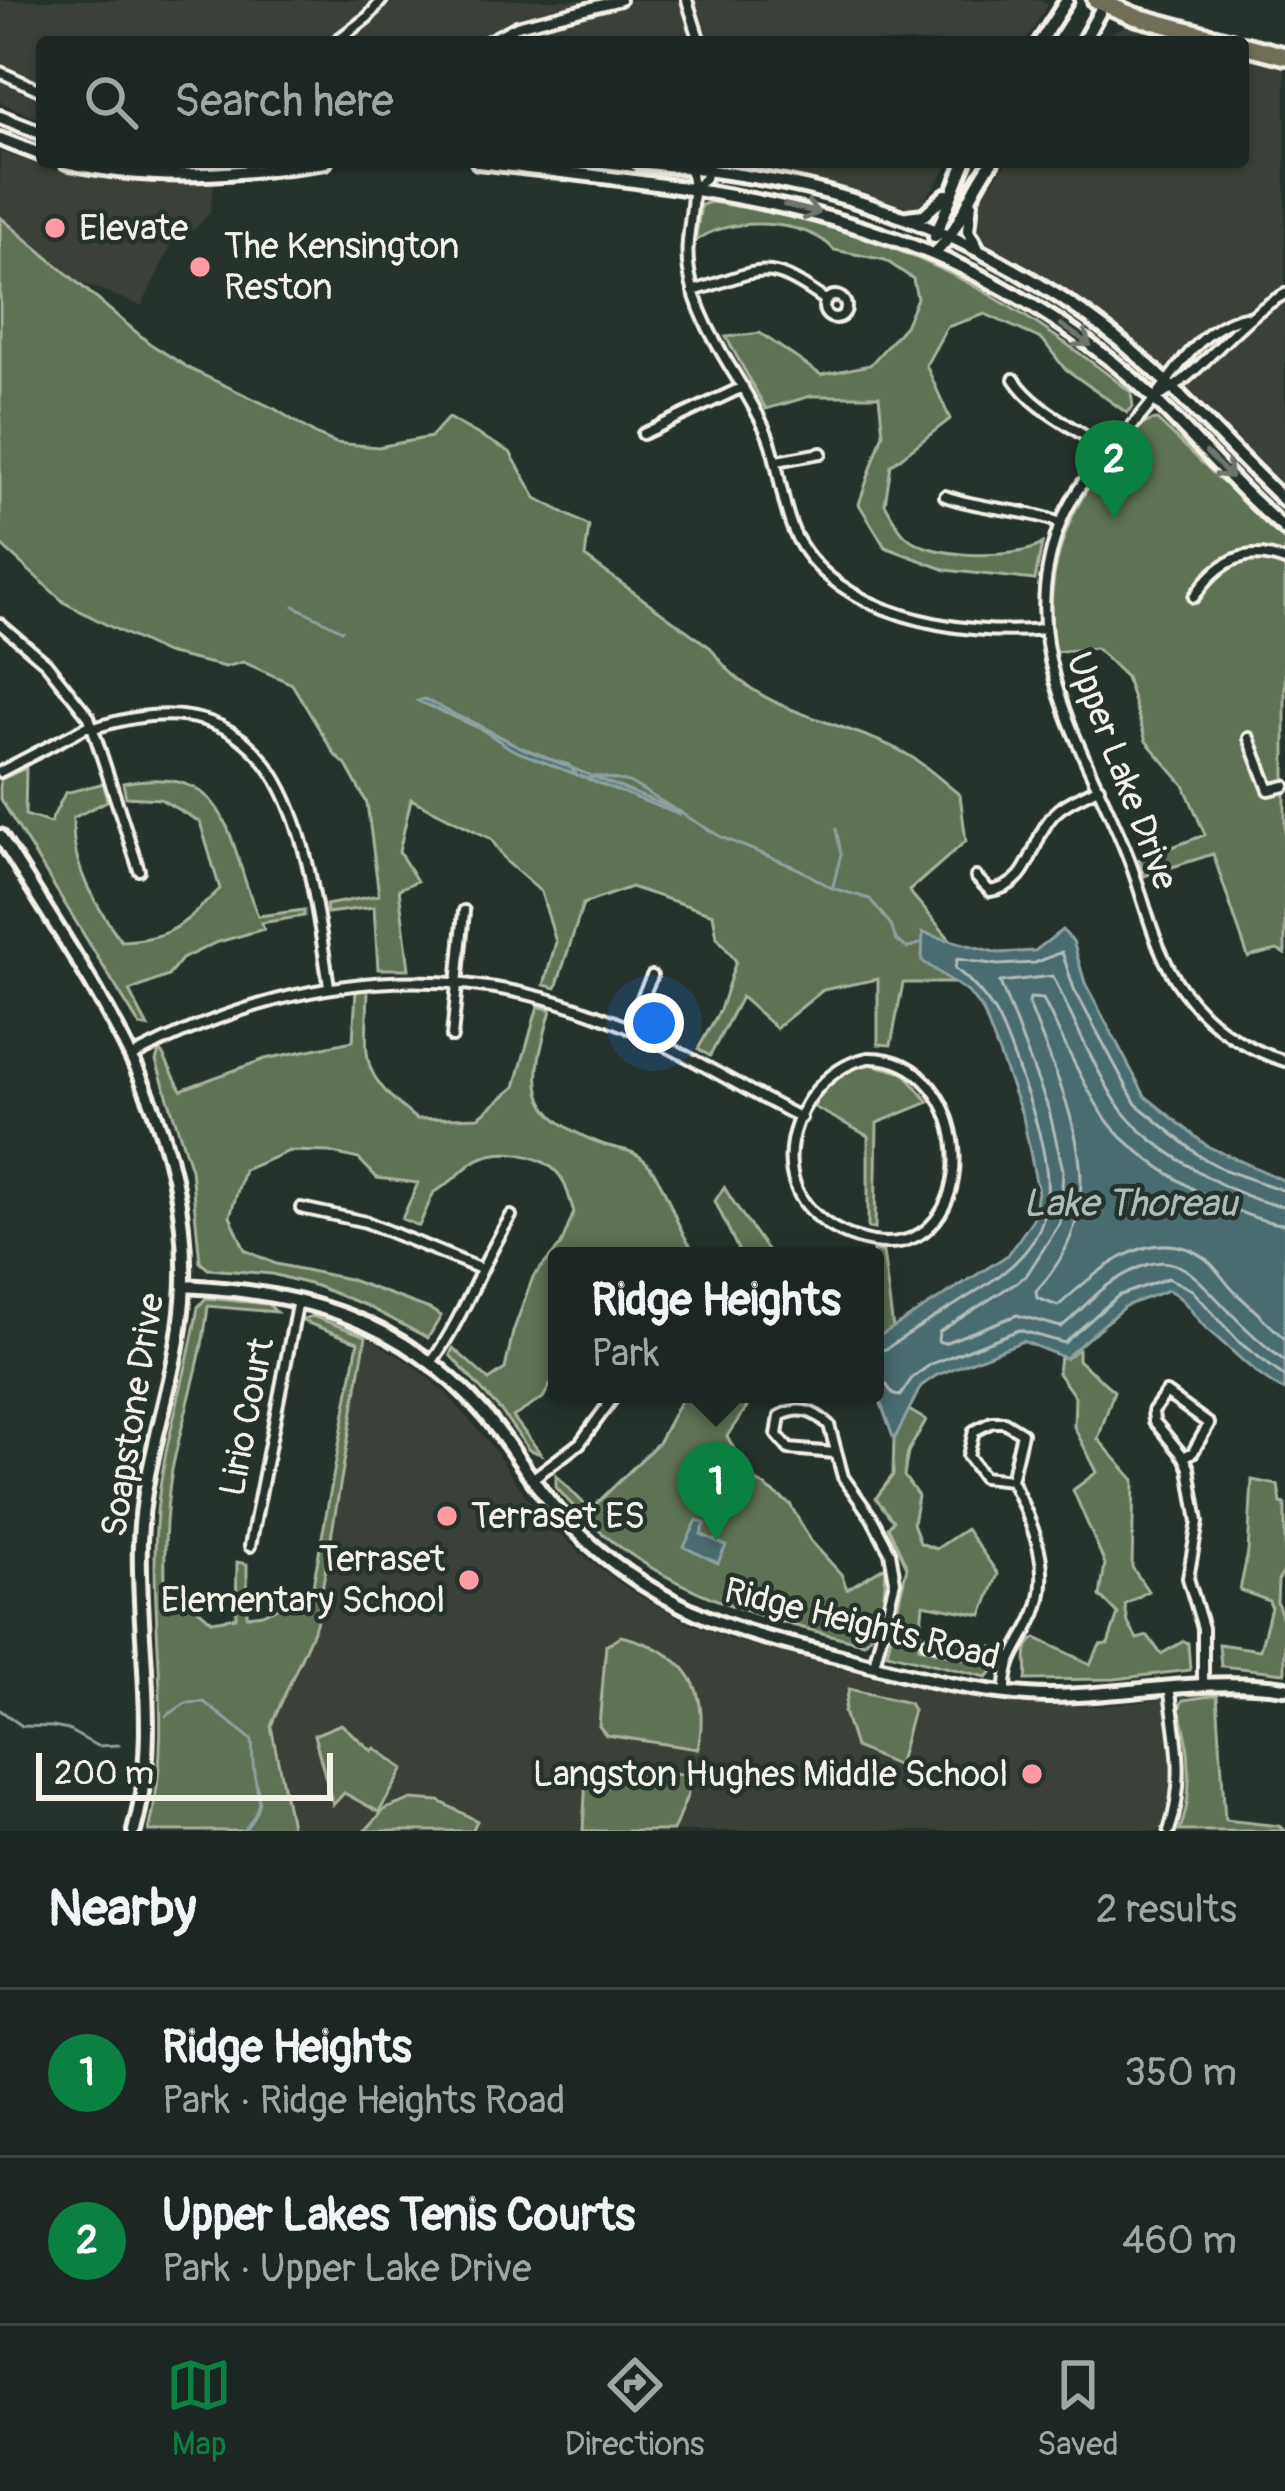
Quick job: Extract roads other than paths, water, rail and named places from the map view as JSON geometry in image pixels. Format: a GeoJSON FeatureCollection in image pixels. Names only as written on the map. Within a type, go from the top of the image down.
{"type":"FeatureCollection","features":[{"type":"Feature","properties":{"kind":"highway"},"geometry":{"type":"LineString","coordinates":[[1102,1],[1212,36]]}},
{"type":"Feature","properties":{"kind":"highway"},"geometry":{"type":"LineString","coordinates":[[1249,47],[1285,56]]}},
{"type":"Feature","properties":{"kind":"main road"},"geometry":{"type":"LineString","coordinates":[[1044,36],[1067,0]]}},
{"type":"Feature","properties":{"kind":"main road"},"geometry":{"type":"LineString","coordinates":[[1086,36],[1102,1]]}},
{"type":"Feature","properties":{"kind":"main road"},"geometry":{"type":"LineString","coordinates":[[0,117],[36,132]]}},
{"type":"Feature","properties":{"kind":"main road"},"geometry":{"type":"LineString","coordinates":[[0,139],[36,153]]}},
{"type":"Feature","properties":{"kind":"main road"},"geometry":{"type":"LineString","coordinates":[[100,168],[133,174],[203,175],[269,168]]}},
{"type":"Feature","properties":{"kind":"main road"},"geometry":{"type":"LineString","coordinates":[[524,168],[693,190],[826,214],[935,253],[1021,298],[1080,337],[1154,399],[1285,529]]}},
{"type":"Feature","properties":{"kind":"main road"},"geometry":{"type":"LineString","coordinates":[[718,168],[810,189],[898,217],[983,255],[1086,316],[1169,385],[1285,501]]}},
{"type":"Feature","properties":{"kind":"main road"},"geometry":{"type":"LineString","coordinates":[[935,253],[935,232],[961,168]]}},
{"type":"Feature","properties":{"kind":"main road"},"geometry":{"type":"LineString","coordinates":[[935,253],[950,239],[988,168]]}},
{"type":"Feature","properties":{"kind":"main road"},"geometry":{"type":"LineString","coordinates":[[975,187],[968,231],[983,255]]}},
{"type":"Feature","properties":{"kind":"main road"},"geometry":{"type":"LineString","coordinates":[[898,217],[924,215],[952,188]]}},
{"type":"Feature","properties":{"kind":"main road","name":"Soapstone Drive"},"geometry":{"type":"LineString","coordinates":[[0,836],[133,1055],[169,1150],[181,1211],[184,1286],[179,1334],[142,1511],[149,1741],[134,1831]]}},
{"type":"Feature","properties":{"kind":"main road","name":"Ridge Heights Road"},"geometry":{"type":"LineString","coordinates":[[184,1286],[298,1299],[358,1319],[431,1363],[481,1410],[568,1523],[604,1557],[656,1592],[733,1627],[950,1684],[1006,1692],[1088,1695],[1203,1684],[1285,1688]]}},
{"type":"Feature","properties":{"kind":"street"},"geometry":{"type":"LineString","coordinates":[[343,36],[382,0]]}},
{"type":"Feature","properties":{"kind":"street"},"geometry":{"type":"LineString","coordinates":[[498,36],[517,26],[620,0]]}},
{"type":"Feature","properties":{"kind":"street"},"geometry":{"type":"LineString","coordinates":[[688,0],[698,36]]}},
{"type":"Feature","properties":{"kind":"street"},"geometry":{"type":"LineString","coordinates":[[0,72],[36,88]]}},
{"type":"Feature","properties":{"kind":"street"},"geometry":{"type":"LineString","coordinates":[[199,168],[203,175]]}},
{"type":"Feature","properties":{"kind":"street"},"geometry":{"type":"LineString","coordinates":[[203,175],[206,168]]}},
{"type":"Feature","properties":{"kind":"street"},"geometry":{"type":"LineString","coordinates":[[690,168],[687,256],[700,311],[777,461],[794,532],[814,562],[841,586],[876,603],[954,628],[1001,633],[1044,629]]}},
{"type":"Feature","properties":{"kind":"street"},"geometry":{"type":"LineString","coordinates":[[693,190],[708,168]]}},
{"type":"Feature","properties":{"kind":"street"},"geometry":{"type":"LineString","coordinates":[[694,291],[772,270],[790,274],[825,300]]}},
{"type":"Feature","properties":{"kind":"street"},"geometry":{"type":"LineString","coordinates":[[1154,399],[1221,326],[1285,294]]}},
{"type":"Feature","properties":{"kind":"street"},"geometry":{"type":"LineString","coordinates":[[1014,379],[1034,404],[1078,429],[1106,452]]}},
{"type":"Feature","properties":{"kind":"street"},"geometry":{"type":"LineString","coordinates":[[643,434],[742,387]]}},
{"type":"Feature","properties":{"kind":"street","name":"Upper Lake Drive"},"geometry":{"type":"LineString","coordinates":[[1154,399],[1084,478],[1060,523],[1047,570],[1044,629],[1054,682],[1161,953],[1181,989],[1227,1034],[1285,1061]]}},
{"type":"Feature","properties":{"kind":"street"},"geometry":{"type":"LineString","coordinates":[[777,461],[821,453]]}},
{"type":"Feature","properties":{"kind":"street"},"geometry":{"type":"LineString","coordinates":[[945,496],[974,506],[1017,508],[1060,523]]}},
{"type":"Feature","properties":{"kind":"street"},"geometry":{"type":"LineString","coordinates":[[1194,597],[1220,565],[1237,556],[1260,552],[1285,561]]}},
{"type":"Feature","properties":{"kind":"street"},"geometry":{"type":"LineString","coordinates":[[0,624],[46,663],[93,726],[139,870]]}},
{"type":"Feature","properties":{"kind":"street"},"geometry":{"type":"LineString","coordinates":[[0,772],[93,726],[139,716],[180,716],[215,726],[261,758],[284,789],[303,834],[329,986]]}},
{"type":"Feature","properties":{"kind":"street"},"geometry":{"type":"LineString","coordinates":[[1249,738],[1269,790],[1285,786]]}},
{"type":"Feature","properties":{"kind":"street"},"geometry":{"type":"LineString","coordinates":[[976,877],[990,891],[1019,877],[1056,812],[1099,787]]}},
{"type":"Feature","properties":{"kind":"street"},"geometry":{"type":"LineString","coordinates":[[452,1037],[464,911]]}},
{"type":"Feature","properties":{"kind":"street"},"geometry":{"type":"LineString","coordinates":[[628,1028],[652,976]]}},
{"type":"Feature","properties":{"kind":"street"},"geometry":{"type":"LineString","coordinates":[[133,1055],[229,1012],[329,986],[386,981],[457,983],[526,994],[628,1028],[801,1118]]}},
{"type":"Feature","properties":{"kind":"street"},"geometry":{"type":"LineString","coordinates":[[881,1058],[916,1069],[934,1088],[944,1112],[955,1167],[947,1205],[930,1226],[895,1242],[855,1238],[826,1224],[802,1201],[790,1177],[789,1151],[801,1118],[820,1084],[842,1066],[881,1058]]}},
{"type":"Feature","properties":{"kind":"street"},"geometry":{"type":"LineString","coordinates":[[302,1208],[365,1222],[481,1269]]}},
{"type":"Feature","properties":{"kind":"street"},"geometry":{"type":"LineString","coordinates":[[431,1363],[455,1329],[511,1216]]}},
{"type":"Feature","properties":{"kind":"street","name":"Lirio Court"},"geometry":{"type":"LineString","coordinates":[[250,1546],[298,1299]]}},
{"type":"Feature","properties":{"kind":"street"},"geometry":{"type":"LineString","coordinates":[[1184,1456],[1193,1452],[1209,1424],[1166,1393],[1153,1411],[1154,1420],[1184,1456],[1198,1522],[1188,1578],[1203,1628],[1203,1684]]}},
{"type":"Feature","properties":{"kind":"street"},"geometry":{"type":"LineString","coordinates":[[532,1479],[580,1443],[609,1403]]}},
{"type":"Feature","properties":{"kind":"street"},"geometry":{"type":"LineString","coordinates":[[835,1453],[789,1449],[777,1435],[780,1416],[798,1409],[821,1418],[834,1437],[843,1477],[890,1552],[896,1581],[873,1665]]}},
{"type":"Feature","properties":{"kind":"street"},"geometry":{"type":"LineString","coordinates":[[1006,1692],[1010,1657],[1037,1610],[1043,1579],[1031,1522],[1011,1480],[1021,1430],[1004,1422],[974,1431],[970,1461],[983,1477],[1011,1480]]}},
{"type":"Feature","properties":{"kind":"street"},"geometry":{"type":"LineString","coordinates":[[928,1642],[1010,1657]]}},
{"type":"Feature","properties":{"kind":"street"},"geometry":{"type":"LineString","coordinates":[[1169,1688],[1180,1774],[1169,1831]]}},
{"type":"Feature","properties":{"kind":"water"},"geometry":{"type":"Polygon","coordinates":[[[424,699],[522,748],[680,815],[513,750],[481,729],[418,701],[424,699]]]}},
{"type":"Feature","properties":{"kind":"water","name":"Lake Thoreau"},"geometry":{"type":"Polygon","coordinates":[[[1062,930],[1073,941],[1085,983],[1145,1096],[1207,1146],[1285,1181],[1285,1391],[1245,1363],[1168,1290],[1125,1306],[1065,1358],[1023,1341],[937,1375],[921,1386],[894,1440],[881,1403],[884,1333],[1008,1255],[1033,1219],[1038,1192],[1023,1117],[983,1011],[968,992],[922,961],[923,933],[998,953],[1035,951],[1062,930]]]}},
{"type":"Feature","properties":{"kind":"water"},"geometry":{"type":"Polygon","coordinates":[[[697,1520],[705,1524],[701,1534],[726,1546],[718,1563],[684,1547],[697,1520]]]}},
{"type":"Feature","properties":{"kind":"waterway"},"geometry":{"type":"LineString","coordinates":[[294,606],[342,630]]}},
{"type":"Feature","properties":{"kind":"waterway"},"geometry":{"type":"LineString","coordinates":[[467,719],[507,740]]}},
{"type":"Feature","properties":{"kind":"waterway"},"geometry":{"type":"LineString","coordinates":[[525,749],[544,756]]}},
{"type":"Feature","properties":{"kind":"waterway"},"geometry":{"type":"LineString","coordinates":[[552,760],[569,765],[587,779],[596,776],[629,782],[721,837],[832,888],[870,899],[891,925],[896,940],[907,948],[920,944]]}},
{"type":"Feature","properties":{"kind":"waterway"},"geometry":{"type":"LineString","coordinates":[[833,886],[841,854],[836,829]]}},
{"type":"Feature","properties":{"kind":"waterway"},"geometry":{"type":"LineString","coordinates":[[166,1716],[186,1703],[204,1702],[252,1740],[259,1803],[244,1831]]}},
{"type":"Feature","properties":{"kind":"waterway"},"geometry":{"type":"LineString","coordinates":[[0,1710],[22,1726],[68,1730],[97,1746],[119,1745]]}},
{"type":"Feature","properties":{"kind":"place","name":"Elevate"},"geometry":{"type":"Point","coordinates":[55,228]}},
{"type":"Feature","properties":{"kind":"place","name":"The Kensington Reston"},"geometry":{"type":"Point","coordinates":[200,267]}},
{"type":"Feature","properties":{"kind":"place","name":"Upper Lakes Tenis Courts"},"geometry":{"type":"Point","coordinates":[1114,519]}},
{"type":"Feature","properties":{"kind":"place","name":"Terraset ES"},"geometry":{"type":"Point","coordinates":[447,1516]}},
{"type":"Feature","properties":{"kind":"place","name":"Ridge Heights"},"geometry":{"type":"Point","coordinates":[716,1541]}},
{"type":"Feature","properties":{"kind":"place","name":"Terraset Elementary School"},"geometry":{"type":"Point","coordinates":[469,1580]}},
{"type":"Feature","properties":{"kind":"place","name":"Langston Hughes Middle School"},"geometry":{"type":"Point","coordinates":[1032,1774]}}]}
